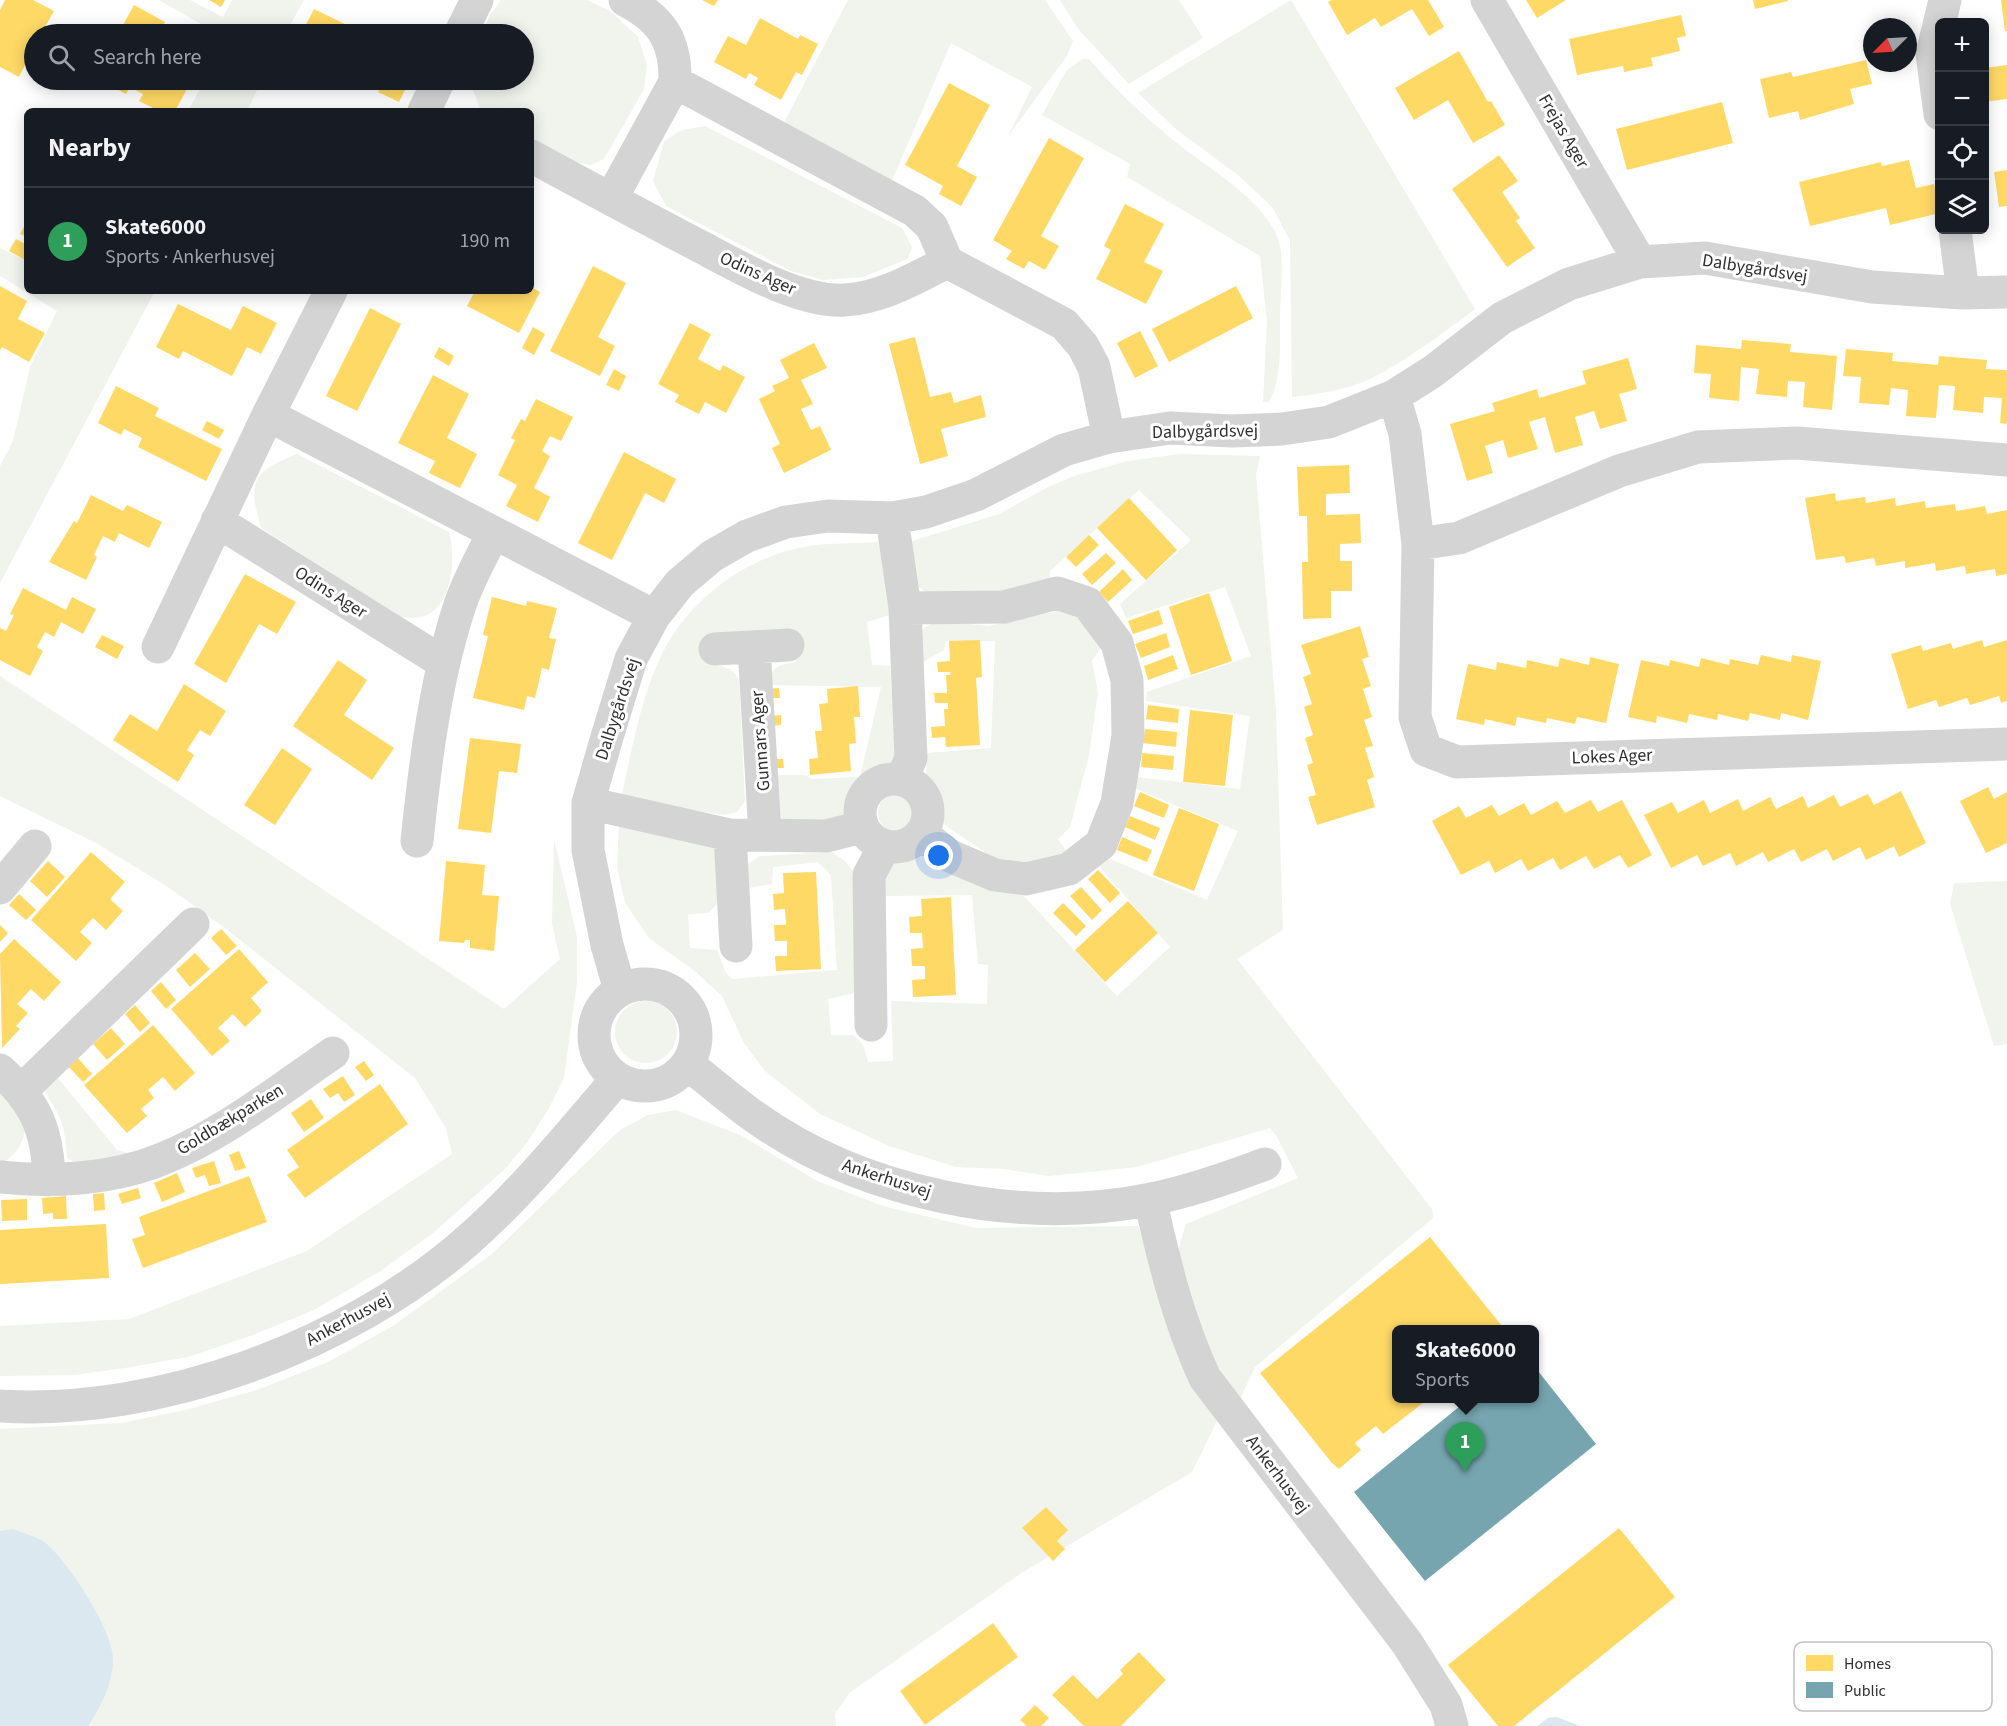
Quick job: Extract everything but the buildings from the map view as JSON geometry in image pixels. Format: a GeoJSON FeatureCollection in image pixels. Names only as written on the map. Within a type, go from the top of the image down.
{"type":"FeatureCollection","features":[{"type":"Feature","properties":{"kind":"street"},"geometry":{"type":"LineString","coordinates":[[465,24],[477,0]]}},
{"type":"Feature","properties":{"kind":"street"},"geometry":{"type":"LineString","coordinates":[[611,199],[675,82],[676,59],[670,41],[655,21],[625,0]]}},
{"type":"Feature","properties":{"kind":"street","name":"Frejas Ager"},"geometry":{"type":"LineString","coordinates":[[1487,0],[1640,262]]}},
{"type":"Feature","properties":{"kind":"street"},"geometry":{"type":"LineString","coordinates":[[1935,76],[1932,54],[1945,0]]}},
{"type":"Feature","properties":{"kind":"street"},"geometry":{"type":"LineString","coordinates":[[675,82],[915,211],[932,227],[947,262],[1064,324],[1083,346],[1094,367],[1109,437]]}},
{"type":"Feature","properties":{"kind":"street","name":"Odins Ager"},"geometry":{"type":"LineString","coordinates":[[534,158],[780,286],[813,297],[844,300],[878,293],[947,262]]}},
{"type":"Feature","properties":{"kind":"street"},"geometry":{"type":"LineString","coordinates":[[1956,234],[1963,293]]}},
{"type":"Feature","properties":{"kind":"street","name":"Dalbygårdsvej"},"geometry":{"type":"LineString","coordinates":[[620,990],[607,945],[588,850],[588,803],[631,659],[654,616],[680,583],[711,556],[747,536],[786,522],[828,516],[892,518],[926,512],[976,495],[1064,450],[1109,437],[1170,428],[1232,431],[1282,429],[1329,422],[1394,396],[1432,372],[1502,318],[1569,284],[1640,262],[1705,258],[1872,286],[1963,293],[2007,292]]}},
{"type":"Feature","properties":{"kind":"street"},"geometry":{"type":"LineString","coordinates":[[158,647],[268,415],[329,294]]}},
{"type":"Feature","properties":{"kind":"street","name":"Lokes Ager"},"geometry":{"type":"LineString","coordinates":[[1394,396],[1405,434],[1418,544],[1415,717],[1426,750],[1457,762],[2007,744]]}},
{"type":"Feature","properties":{"kind":"street"},"geometry":{"type":"LineString","coordinates":[[268,415],[654,616]]}},
{"type":"Feature","properties":{"kind":"street"},"geometry":{"type":"LineString","coordinates":[[1418,544],[1459,538],[1618,471],[1698,447],[1797,443],[2007,460]]}},
{"type":"Feature","properties":{"kind":"street"},"geometry":{"type":"LineString","coordinates":[[892,518],[905,608],[911,758],[902,779]]}},
{"type":"Feature","properties":{"kind":"street","name":"Odins Ager"},"geometry":{"type":"LineString","coordinates":[[217,521],[444,663]]}},
{"type":"Feature","properties":{"kind":"street"},"geometry":{"type":"LineString","coordinates":[[417,841],[422,792],[444,663],[459,606],[493,533]]}},
{"type":"Feature","properties":{"kind":"street"},"geometry":{"type":"LineString","coordinates":[[905,608],[1004,607],[1057,593],[1087,603],[1117,643],[1127,680],[1128,736],[1117,803],[1101,844],[1069,869],[1026,879],[995,875],[950,856],[921,833]]}},
{"type":"Feature","properties":{"kind":"street"},"geometry":{"type":"LineString","coordinates":[[715,649],[788,645]]}},
{"type":"Feature","properties":{"kind":"street","name":"Gunnars Ager"},"geometry":{"type":"LineString","coordinates":[[754,646],[765,835]]}},
{"type":"Feature","properties":{"kind":"street"},"geometry":{"type":"LineString","coordinates":[[588,803],[730,835],[873,837],[900,848],[915,842],[928,823],[928,804],[914,784],[902,779],[890,778],[870,788],[859,809],[873,837],[869,875],[871,1025]]}},
{"type":"Feature","properties":{"kind":"street"},"geometry":{"type":"LineString","coordinates":[[730,835],[736,946]]}},
{"type":"Feature","properties":{"kind":"street"},"geometry":{"type":"LineString","coordinates":[[0,888],[35,846]]}},
{"type":"Feature","properties":{"kind":"street"},"geometry":{"type":"LineString","coordinates":[[49,1180],[48,1148],[39,1120],[11,1080],[193,924]]}},
{"type":"Feature","properties":{"kind":"street"},"geometry":{"type":"LineString","coordinates":[[636,984],[653,984],[669,990],[683,1000],[692,1015],[696,1031],[695,1048],[688,1064],[677,1076],[663,1084],[648,1087],[632,1085],[617,1079],[606,1069],[598,1056],[594,1041],[594,1026],[599,1011],[608,999],[620,990],[636,984]]}},
{"type":"Feature","properties":{"kind":"street","name":"Goldbækparken"},"geometry":{"type":"LineString","coordinates":[[0,1178],[49,1180],[111,1173],[160,1160],[196,1143],[333,1053]]}},
{"type":"Feature","properties":{"kind":"street","name":"Ankerhusvej"},"geometry":{"type":"LineString","coordinates":[[688,1064],[753,1116],[825,1158],[903,1187],[984,1204],[1067,1209],[1150,1199],[1208,1185],[1265,1164]]}},
{"type":"Feature","properties":{"kind":"street","name":"Ankerhusvej"},"geometry":{"type":"LineString","coordinates":[[0,1406],[96,1402],[176,1388],[255,1365],[329,1333],[400,1292],[465,1243],[524,1187],[617,1079]]}},
{"type":"Feature","properties":{"kind":"street","name":"Ankerhusvej"},"geometry":{"type":"LineString","coordinates":[[1150,1199],[1171,1291],[1186,1337],[1205,1378],[1407,1643],[1446,1705],[1452,1726]]}},
{"type":"Feature","properties":{"kind":"shaded area"},"geometry":{"type":"Polygon","coordinates":[[[159,0],[190,0],[223,17],[232,0],[304,0],[291,24],[201,24],[159,0]]]}},
{"type":"Feature","properties":{"kind":"shaded area"},"geometry":{"type":"Polygon","coordinates":[[[501,0],[587,0],[610,11],[638,37],[647,65],[644,89],[604,159],[591,165],[571,161],[534,141],[534,108],[480,108],[473,90],[534,90],[534,24],[486,24],[501,0]]]}},
{"type":"Feature","properties":{"kind":"shaded area"},"geometry":{"type":"Polygon","coordinates":[[[848,0],[1045,0],[1073,41],[1067,56],[1008,136],[1032,87],[951,43],[889,188],[780,130],[848,0]]]}},
{"type":"Feature","properties":{"kind":"shaded area"},"geometry":{"type":"Polygon","coordinates":[[[1060,0],[1179,0],[1203,38],[1129,84],[1079,30],[1060,0]]]}},
{"type":"Feature","properties":{"kind":"shaded area"},"geometry":{"type":"Polygon","coordinates":[[[1291,0],[1475,309],[1411,355],[1370,379],[1342,389],[1292,397],[1290,241],[1273,208],[1238,175],[1177,130],[1138,93],[1291,0]]]}},
{"type":"Feature","properties":{"kind":"shaded area"},"geometry":{"type":"Polygon","coordinates":[[[1082,59],[1089,59],[1146,117],[1248,198],[1273,228],[1280,245],[1282,261],[1280,350],[1276,383],[1269,402],[1263,402],[1267,321],[1260,256],[1127,177],[1130,164],[1042,115],[1066,71],[1082,59]]]}},
{"type":"Feature","properties":{"kind":"shaded area"},"geometry":{"type":"Polygon","coordinates":[[[200,90],[257,90],[248,108],[190,108],[200,90]]]}},
{"type":"Feature","properties":{"kind":"shaded area"},"geometry":{"type":"Polygon","coordinates":[[[705,126],[902,228],[912,247],[908,259],[863,277],[824,280],[791,271],[666,206],[653,181],[664,141],[682,130],[705,126]]]}},
{"type":"Feature","properties":{"kind":"shaded area"},"geometry":{"type":"Polygon","coordinates":[[[0,248],[24,260],[24,291],[0,276],[0,248]]]}},
{"type":"Feature","properties":{"kind":"shaded area"},"geometry":{"type":"Polygon","coordinates":[[[29,294],[153,294],[0,583],[0,466],[13,441],[30,367],[57,311],[29,294]]]}},
{"type":"Feature","properties":{"kind":"shaded area"},"geometry":{"type":"Polygon","coordinates":[[[297,454],[449,532],[452,553],[451,577],[443,599],[429,614],[422,617],[401,617],[261,528],[255,500],[257,480],[270,467],[297,454]]]}},
{"type":"Feature","properties":{"kind":"shaded area"},"geometry":{"type":"Polygon","coordinates":[[[1180,454],[1260,456],[1256,475],[1276,710],[1283,930],[1237,959],[1432,1209],[1433,1218],[1255,1367],[1237,1405],[1206,1343],[1178,1250],[1186,1224],[1298,1178],[1270,1128],[1137,1167],[1049,1176],[1003,1169],[956,1167],[889,1146],[820,1114],[765,1071],[744,1043],[722,996],[696,972],[649,938],[625,903],[617,867],[619,823],[712,840],[722,855],[719,902],[708,913],[688,914],[690,948],[717,950],[726,973],[732,979],[837,970],[831,875],[818,862],[773,867],[772,884],[748,888],[747,864],[760,856],[832,852],[845,861],[856,875],[855,993],[828,999],[831,1035],[854,1035],[863,1045],[868,1062],[893,1061],[891,1001],[987,1004],[988,965],[978,964],[972,895],[885,896],[885,877],[893,863],[914,853],[935,852],[1023,895],[1117,996],[1170,947],[1099,866],[1110,859],[1207,900],[1238,831],[1134,788],[1137,777],[1240,789],[1250,716],[1146,701],[1147,692],[1251,656],[1225,587],[1126,618],[1120,604],[1191,540],[1139,490],[1050,571],[1050,588],[994,600],[928,594],[913,582],[909,542],[999,514],[1048,487],[1074,476],[1128,461],[1180,454]]]}},
{"type":"Feature","properties":{"kind":"shaded area"},"geometry":{"type":"Polygon","coordinates":[[[881,542],[890,615],[867,622],[872,665],[890,666],[896,754],[891,766],[872,775],[860,785],[840,819],[823,825],[778,820],[770,775],[805,775],[812,779],[860,777],[881,687],[768,685],[771,674],[776,668],[796,662],[794,636],[709,640],[712,665],[732,671],[739,681],[745,801],[737,812],[724,815],[621,799],[637,725],[654,671],[673,635],[701,602],[735,574],[774,555],[815,545],[881,542]]]}},
{"type":"Feature","properties":{"kind":"shaded area"},"geometry":{"type":"Polygon","coordinates":[[[1057,611],[1076,613],[1103,644],[1092,661],[1098,693],[1089,755],[1070,827],[1058,839],[1070,856],[1027,868],[992,857],[946,826],[942,818],[940,798],[926,776],[927,753],[991,748],[995,641],[946,641],[944,650],[918,665],[920,634],[925,627],[939,621],[989,626],[1057,611]]]}},
{"type":"Feature","properties":{"kind":"shaded area"},"geometry":{"type":"Polygon","coordinates":[[[0,676],[504,1009],[560,959],[552,924],[554,839],[577,937],[577,982],[564,1078],[549,1108],[528,1141],[504,1170],[433,1233],[379,1272],[314,1310],[253,1335],[188,1357],[74,1375],[0,1376],[0,1326],[129,1319],[307,1251],[452,1154],[446,1128],[415,1078],[221,925],[165,885],[96,843],[0,796],[0,676]]]}},
{"type":"Feature","properties":{"kind":"shaded area"},"geometry":{"type":"Polygon","coordinates":[[[897,794],[911,799],[916,813],[911,827],[897,832],[883,827],[878,813],[883,799],[897,794]]]}},
{"type":"Feature","properties":{"kind":"shaded area"},"geometry":{"type":"Polygon","coordinates":[[[2007,881],[2007,1044],[1994,1046],[1950,904],[1954,883],[2007,881]]]}},
{"type":"Feature","properties":{"kind":"shaded area"},"geometry":{"type":"Polygon","coordinates":[[[646,1001],[658,1003],[668,1010],[675,1020],[677,1032],[675,1044],[668,1054],[658,1061],[646,1063],[634,1061],[624,1054],[617,1044],[615,1032],[617,1020],[624,1010],[634,1003],[646,1001]]]}},
{"type":"Feature","properties":{"kind":"shaded area"},"geometry":{"type":"Polygon","coordinates":[[[53,1072],[117,1150],[139,1156],[83,1167],[67,1158],[62,1125],[45,1092],[43,1083],[53,1072]]]}},
{"type":"Feature","properties":{"kind":"shaded area"},"geometry":{"type":"Polygon","coordinates":[[[0,1088],[26,1122],[24,1136],[19,1147],[0,1165],[0,1088]]]}},
{"type":"Feature","properties":{"kind":"shaded area"},"geometry":{"type":"Polygon","coordinates":[[[676,1110],[742,1136],[817,1181],[883,1206],[976,1228],[1138,1226],[1217,1421],[1192,1472],[1023,1572],[849,1693],[835,1714],[836,1726],[0,1726],[0,1429],[121,1423],[185,1410],[257,1390],[328,1362],[393,1326],[492,1254],[620,1130],[648,1115],[676,1110]]]}},
{"type":"Feature","properties":{"kind":"shaded area"},"geometry":{"type":"Polygon","coordinates":[[[13,1529],[40,1539],[53,1550],[87,1595],[105,1630],[113,1658],[111,1676],[102,1702],[88,1726],[0,1726],[0,1531],[13,1529]]]}},
{"type":"Feature","properties":{"kind":"shaded area"},"geometry":{"type":"Polygon","coordinates":[[[1557,1717],[1580,1726],[1537,1726],[1548,1718],[1557,1717]]]}},
{"type":"Feature","properties":{"kind":"place","name":"Skate6000"},"geometry":{"type":"Point","coordinates":[1465,1472]}}]}
